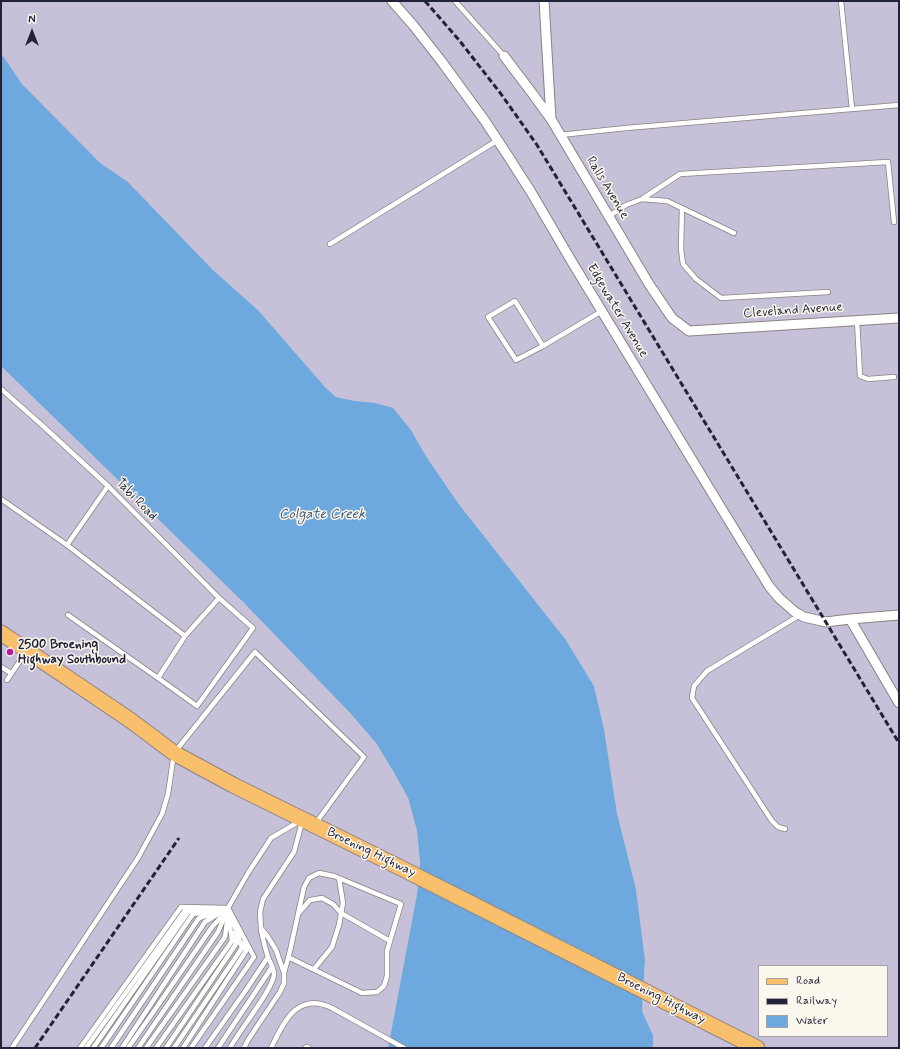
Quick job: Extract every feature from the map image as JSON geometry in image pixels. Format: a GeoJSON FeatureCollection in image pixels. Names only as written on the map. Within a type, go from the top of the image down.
{"type":"FeatureCollection","features":[{"type":"Feature","properties":{"kind":"main road","name":"Broening Highway"},"geometry":{"type":"LineString","coordinates":[[1,633],[130,720],[174,753],[233,785],[757,1048]]}},
{"type":"Feature","properties":{"kind":"street","name":"Edgewater Avenue"},"geometry":{"type":"LineString","coordinates":[[392,1],[442,62],[498,140],[769,586],[786,605],[800,615],[826,622],[850,619]]}},
{"type":"Feature","properties":{"kind":"street"},"geometry":{"type":"LineString","coordinates":[[544,1],[551,119]]}},
{"type":"Feature","properties":{"kind":"street","name":"Ralls Avenue"},"geometry":{"type":"LineString","coordinates":[[504,56],[551,119],[649,284],[672,318],[689,331]]}},
{"type":"Feature","properties":{"kind":"street","name":"Cleveland Avenue"},"geometry":{"type":"LineString","coordinates":[[689,331],[899,318]]}},
{"type":"Feature","properties":{"kind":"street"},"geometry":{"type":"LineString","coordinates":[[899,615],[850,619],[899,703]]}},
{"type":"Feature","properties":{"kind":"lane"},"geometry":{"type":"LineString","coordinates":[[455,1],[504,56]]}},
{"type":"Feature","properties":{"kind":"lane"},"geometry":{"type":"LineString","coordinates":[[841,1],[852,109]]}},
{"type":"Feature","properties":{"kind":"lane"},"geometry":{"type":"LineString","coordinates":[[560,135],[634,127],[899,105]]}},
{"type":"Feature","properties":{"kind":"lane"},"geometry":{"type":"LineString","coordinates":[[330,244],[498,140]]}},
{"type":"Feature","properties":{"kind":"lane"},"geometry":{"type":"LineString","coordinates":[[609,216],[626,205],[642,199],[680,174],[888,162],[894,222]]}},
{"type":"Feature","properties":{"kind":"lane"},"geometry":{"type":"LineString","coordinates":[[642,199],[668,201],[734,233]]}},
{"type":"Feature","properties":{"kind":"lane"},"geometry":{"type":"LineString","coordinates":[[682,208],[682,264],[696,279],[721,298],[828,292]]}},
{"type":"Feature","properties":{"kind":"lane"},"geometry":{"type":"LineString","coordinates":[[543,346],[515,301],[488,317],[516,360],[543,346],[602,311]]}},
{"type":"Feature","properties":{"kind":"lane"},"geometry":{"type":"LineString","coordinates":[[857,320],[860,376],[868,379],[894,377]]}},
{"type":"Feature","properties":{"kind":"lane","name":"Tabi Road"},"geometry":{"type":"LineString","coordinates":[[1,389],[108,486],[219,598],[253,628],[197,706],[158,678]]}},
{"type":"Feature","properties":{"kind":"lane"},"geometry":{"type":"LineString","coordinates":[[67,544],[108,486]]}},
{"type":"Feature","properties":{"kind":"lane"},"geometry":{"type":"LineString","coordinates":[[1,499],[67,544],[185,636]]}},
{"type":"Feature","properties":{"kind":"lane"},"geometry":{"type":"LineString","coordinates":[[68,615],[158,678],[185,636],[219,598]]}},
{"type":"Feature","properties":{"kind":"lane"},"geometry":{"type":"LineString","coordinates":[[785,828],[778,827],[772,821],[692,698],[694,686],[707,671],[800,615]]}},
{"type":"Feature","properties":{"kind":"lane"},"geometry":{"type":"LineString","coordinates":[[6,680],[27,650]]}},
{"type":"Feature","properties":{"kind":"lane"},"geometry":{"type":"LineString","coordinates":[[12,1048],[138,858],[162,814],[168,794],[174,753],[255,652],[364,756],[309,822],[294,852],[263,899],[260,912],[261,928],[274,974],[267,992],[243,1026],[230,1048]]}},
{"type":"Feature","properties":{"kind":"lane"},"geometry":{"type":"LineString","coordinates":[[1,667],[11,674]]}},
{"type":"Feature","properties":{"kind":"lane"},"geometry":{"type":"LineString","coordinates":[[138,1048],[218,932],[228,908],[248,873],[271,838],[309,822]]}},
{"type":"Feature","properties":{"kind":"lane"},"geometry":{"type":"LineString","coordinates":[[244,1048],[280,992],[284,983],[284,973],[304,887],[309,878],[319,873],[334,876],[401,904],[388,951],[388,976],[384,986],[377,992],[362,993],[288,957]]}},
{"type":"Feature","properties":{"kind":"lane"},"geometry":{"type":"LineString","coordinates":[[314,969],[332,947],[339,925],[343,903],[339,878]]}},
{"type":"Feature","properties":{"kind":"lane"},"geometry":{"type":"LineString","coordinates":[[298,914],[310,900],[322,898],[333,904],[341,913],[390,941]]}},
{"type":"Feature","properties":{"kind":"lane"},"geometry":{"type":"LineString","coordinates":[[80,1048],[181,907],[228,908]]}},
{"type":"Feature","properties":{"kind":"lane"},"geometry":{"type":"LineString","coordinates":[[86,1048],[186,909],[228,908]]}},
{"type":"Feature","properties":{"kind":"lane"},"geometry":{"type":"LineString","coordinates":[[93,1048],[189,911],[228,908]]}},
{"type":"Feature","properties":{"kind":"lane"},"geometry":{"type":"LineString","coordinates":[[101,1048],[193,914],[228,908]]}},
{"type":"Feature","properties":{"kind":"lane"},"geometry":{"type":"LineString","coordinates":[[111,1048],[199,918],[228,908]]}},
{"type":"Feature","properties":{"kind":"lane"},"geometry":{"type":"LineString","coordinates":[[122,1048],[205,922],[228,908]]}},
{"type":"Feature","properties":{"kind":"lane"},"geometry":{"type":"LineString","coordinates":[[128,1048],[212,927],[228,908]]}},
{"type":"Feature","properties":{"kind":"lane"},"geometry":{"type":"LineString","coordinates":[[146,1048],[226,937],[228,908]]}},
{"type":"Feature","properties":{"kind":"lane"},"geometry":{"type":"LineString","coordinates":[[156,1048],[232,941],[228,908]]}},
{"type":"Feature","properties":{"kind":"lane"},"geometry":{"type":"LineString","coordinates":[[166,1048],[236,944],[228,908]]}},
{"type":"Feature","properties":{"kind":"lane"},"geometry":{"type":"LineString","coordinates":[[174,1048],[242,948],[228,908]]}},
{"type":"Feature","properties":{"kind":"lane"},"geometry":{"type":"LineString","coordinates":[[183,1048],[246,951],[228,908]]}},
{"type":"Feature","properties":{"kind":"lane"},"geometry":{"type":"LineString","coordinates":[[191,1048],[254,957],[228,908]]}},
{"type":"Feature","properties":{"kind":"lane"},"geometry":{"type":"LineString","coordinates":[[261,928],[276,950],[284,973]]}},
{"type":"Feature","properties":{"kind":"lane"},"geometry":{"type":"LineString","coordinates":[[205,1048],[268,957]]}},
{"type":"Feature","properties":{"kind":"lane"},"geometry":{"type":"LineString","coordinates":[[218,1048],[272,967]]}},
{"type":"Feature","properties":{"kind":"lane"},"geometry":{"type":"LineString","coordinates":[[271,1048],[280,1030],[293,1012],[305,1004],[318,1003],[326,1005],[404,1048]]}},
{"type":"Feature","properties":{"kind":"lane"},"geometry":{"type":"LineString","coordinates":[[305,1048],[306,1046],[309,1048]]}},
{"type":"Feature","properties":{"kind":"shaded area"},"geometry":{"type":"Polygon","coordinates":[[[1,1],[899,1],[899,1048],[653,1048],[653,1035],[642,1011],[645,960],[636,889],[617,813],[604,729],[594,686],[566,640],[458,503],[426,456],[411,430],[355,401],[336,397],[326,388],[258,310],[213,270],[128,182],[100,164],[22,84],[1,53],[1,1]]]}},
{"type":"Feature","properties":{"kind":"shaded area"},"geometry":{"type":"Polygon","coordinates":[[[1,366],[244,603],[350,713],[376,743],[393,771],[408,798],[417,831],[420,864],[417,894],[388,1048],[1,1048],[1,366]]]}},
{"type":"Feature","properties":{"kind":"water","name":"Colgate Creek"},"geometry":{"type":"Polygon","coordinates":[[[1,53],[22,84],[100,163],[128,182],[213,270],[258,310],[326,388],[336,397],[375,403],[393,408],[411,430],[426,456],[458,503],[566,640],[594,686],[604,729],[617,813],[636,889],[645,960],[642,1011],[653,1035],[653,1048],[388,1048],[417,894],[420,864],[417,831],[408,798],[393,771],[376,743],[350,713],[244,603],[1,366],[1,53]]]}},
{"type":"Feature","properties":{"kind":"railway"},"geometry":{"type":"LineString","coordinates":[[425,1],[459,40],[501,94],[537,145],[899,743]]}},
{"type":"Feature","properties":{"kind":"railway"},"geometry":{"type":"LineString","coordinates":[[35,1048],[179,838]]}},
{"type":"Feature","properties":{"kind":"place","name":"2500 Broening Highway Southbound"},"geometry":{"type":"Point","coordinates":[10,652]}}]}
